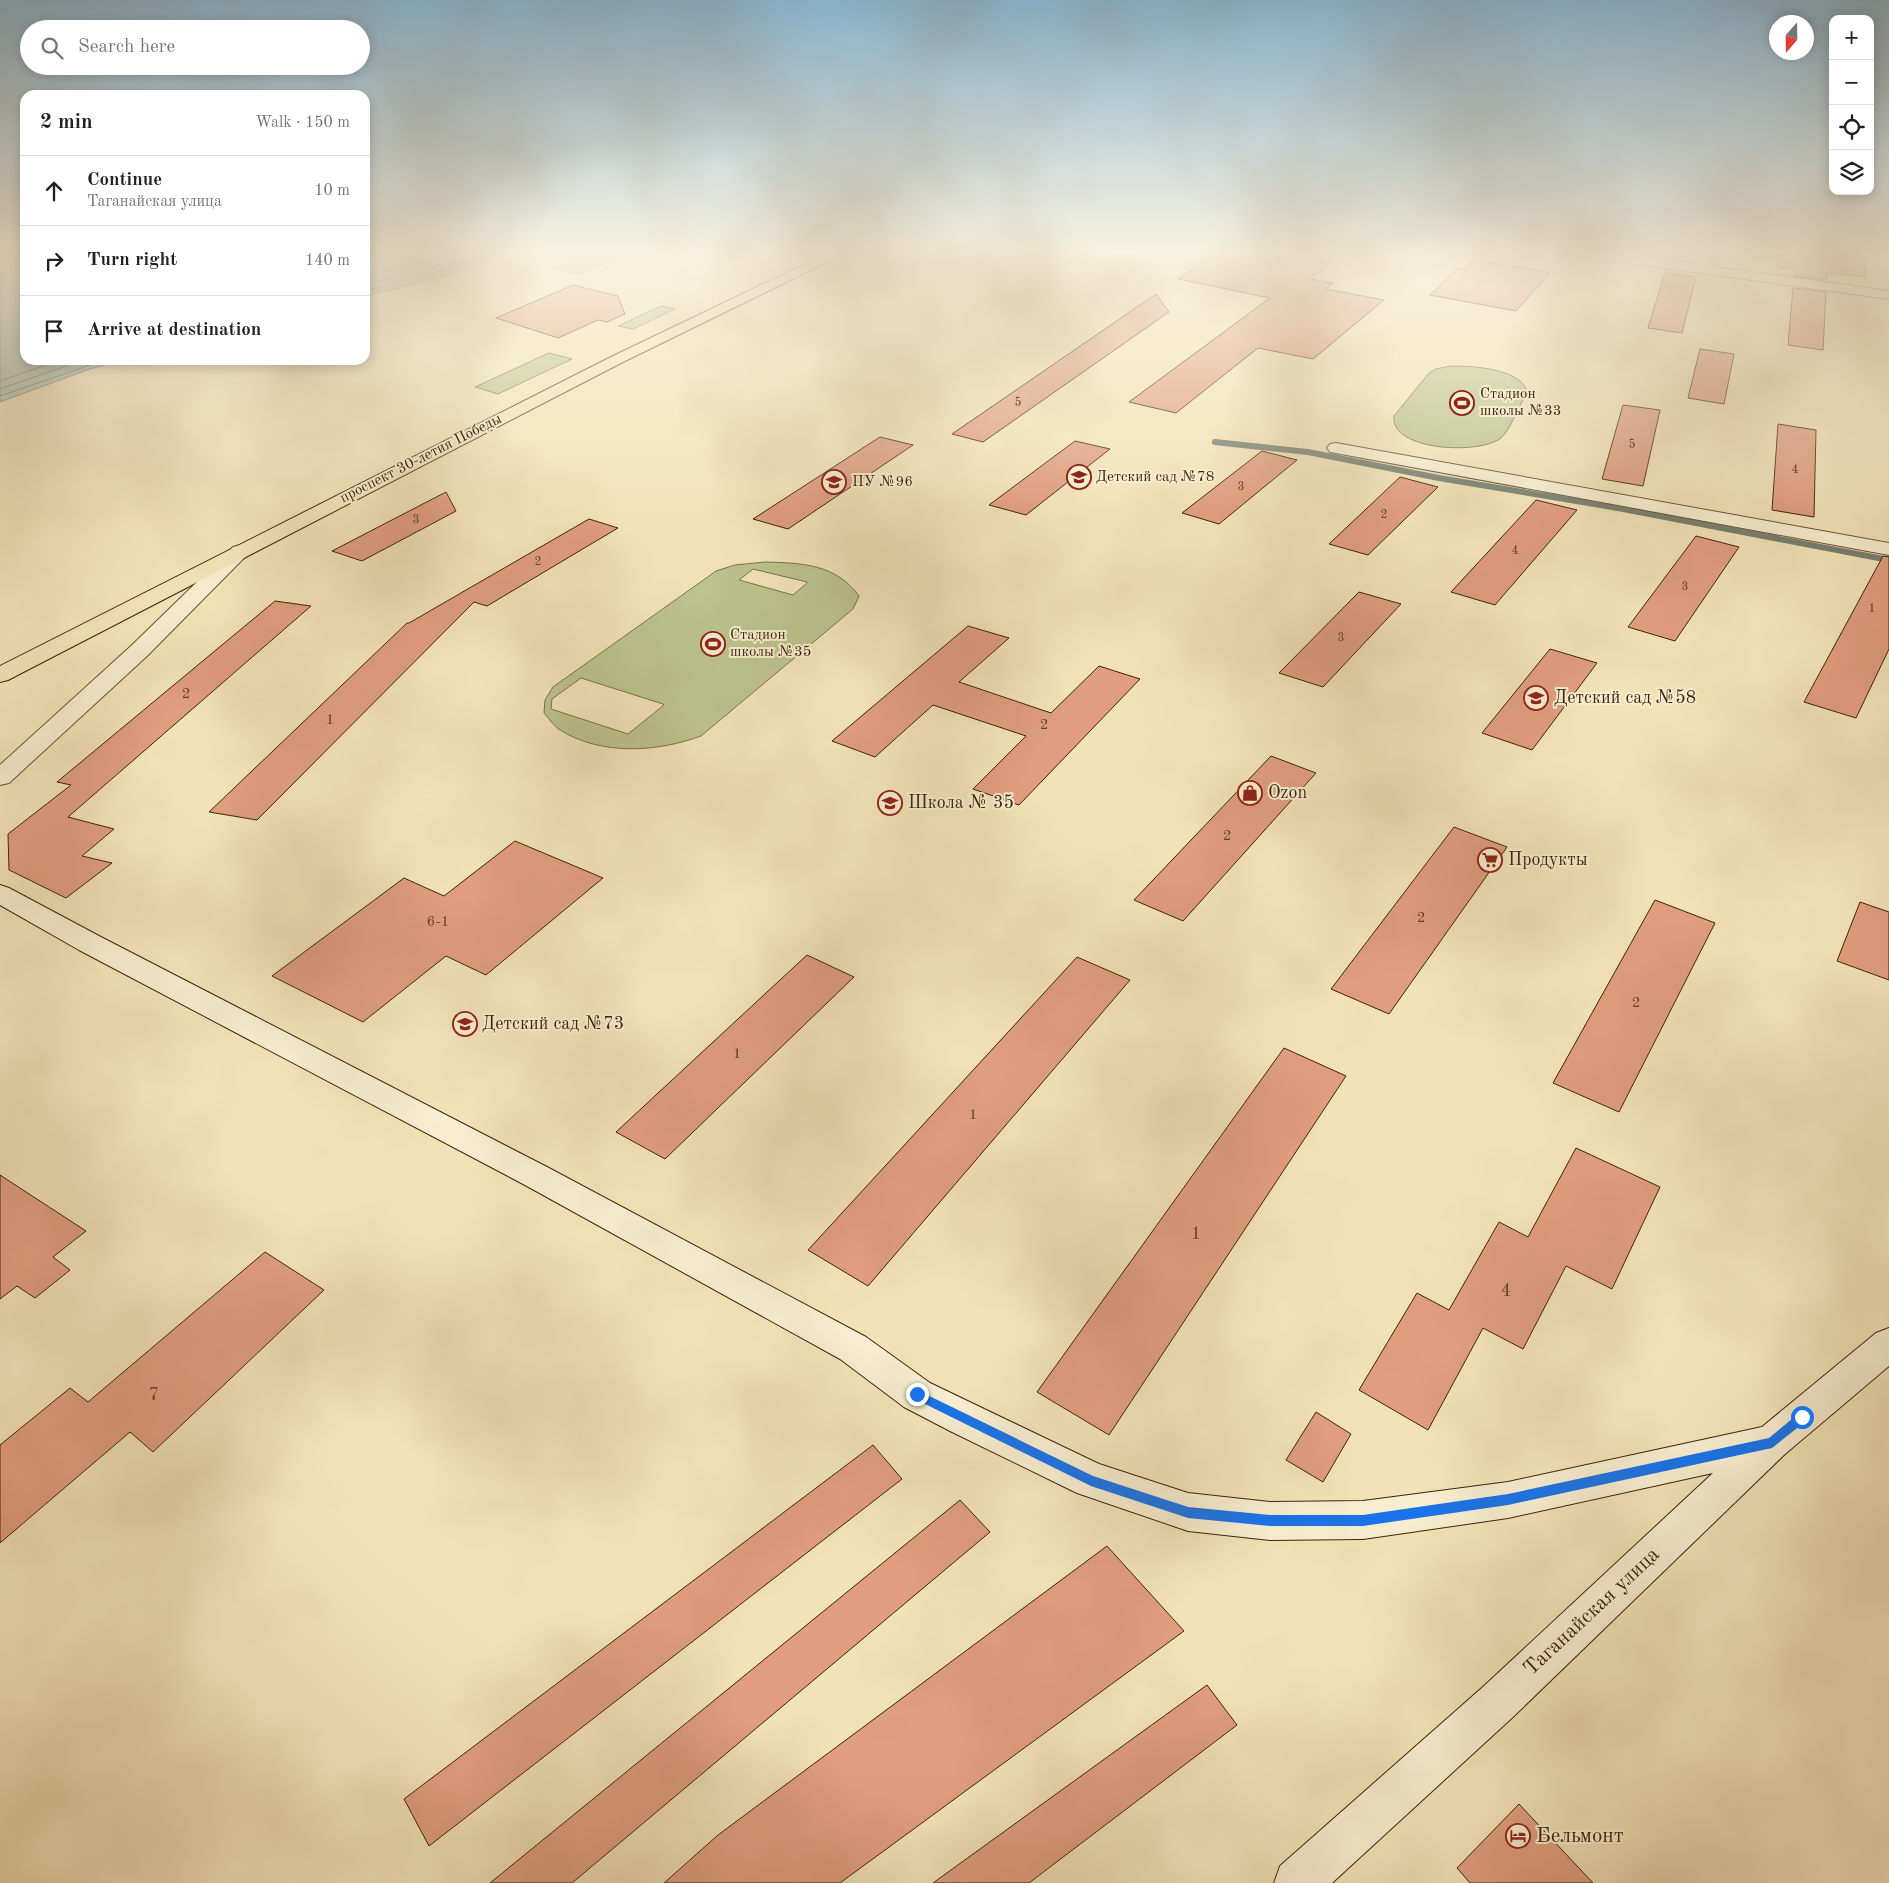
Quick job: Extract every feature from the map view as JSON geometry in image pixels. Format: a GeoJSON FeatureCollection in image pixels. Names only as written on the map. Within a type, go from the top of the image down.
{"type":"FeatureCollection","features":[{"type":"Feature","properties":{"kind":"main road","name":"проспект 30-летия Победы"},"geometry":{"type":"LineString","coordinates":[[0,675],[240,551],[662,338]]}},
{"type":"Feature","properties":{"kind":"street"},"geometry":{"type":"LineString","coordinates":[[1336,448],[1889,549]]}},
{"type":"Feature","properties":{"kind":"street"},"geometry":{"type":"LineString","coordinates":[[0,778],[139,651],[240,551]]}},
{"type":"Feature","properties":{"kind":"street"},"geometry":{"type":"LineString","coordinates":[[0,894],[98,948],[536,1176],[854,1348],[917,1394],[963,1419],[1091,1480],[1188,1512],[1270,1521],[1363,1520],[1508,1500],[1772,1442]]}},
{"type":"Feature","properties":{"kind":"street","name":"Таганайская улица"},"geometry":{"type":"LineString","coordinates":[[1297,1883],[1499,1701],[1772,1442],[1889,1344]]}},
{"type":"Feature","properties":{"kind":"green space"},"geometry":{"type":"Polygon","coordinates":[[[549,353],[572,359],[498,394],[475,387],[549,353]]]}},
{"type":"Feature","properties":{"kind":"green space","name":"Стадион школы №33"},"geometry":{"type":"Polygon","coordinates":[[[1451,366],[1494,370],[1515,377],[1523,383],[1527,391],[1501,438],[1475,447],[1438,447],[1406,437],[1397,428],[1394,416],[1429,373],[1436,369],[1451,366]]]}},
{"type":"Feature","properties":{"kind":"green space","name":"Стадион школы №35"},"geometry":{"type":"Polygon","coordinates":[[[765,562],[792,563],[817,567],[840,577],[859,596],[853,609],[701,736],[648,748],[611,748],[576,738],[560,730],[544,713],[545,700],[553,687],[716,571],[735,565],[765,562]],[[753,569],[739,580],[793,595],[807,583],[807,582],[753,569]],[[581,678],[552,699],[551,709],[628,734],[664,705],[663,704],[581,678]]]}},
{"type":"Feature","properties":{"kind":"water"},"geometry":{"type":"Polygon","coordinates":[[[0,338],[20,338],[20,365],[105,365],[90,369],[0,402],[0,338]]]}},
{"type":"Feature","properties":{"kind":"building"},"geometry":{"type":"Polygon","coordinates":[[[1092,338],[1132,338],[983,442],[952,434],[1092,338]]]}},
{"type":"Feature","properties":{"kind":"building"},"geometry":{"type":"Polygon","coordinates":[[[1216,338],[1338,338],[1313,359],[1258,348],[1176,413],[1129,402],[1216,338]]]}},
{"type":"Feature","properties":{"kind":"building"},"geometry":{"type":"Polygon","coordinates":[[[1789,338],[1824,338],[1823,350],[1788,345],[1789,338]]]}},
{"type":"Feature","properties":{"kind":"building"},"geometry":{"type":"Polygon","coordinates":[[[1700,349],[1734,354],[1724,404],[1688,398],[1700,349]]]}},
{"type":"Feature","properties":{"kind":"building"},"geometry":{"type":"Polygon","coordinates":[[[1623,405],[1660,410],[1643,486],[1602,479],[1623,405]]]}},
{"type":"Feature","properties":{"kind":"building"},"geometry":{"type":"Polygon","coordinates":[[[1778,424],[1816,430],[1814,517],[1772,510],[1778,424]]]}},
{"type":"Feature","properties":{"kind":"building","name":"ПУ №96"},"geometry":{"type":"Polygon","coordinates":[[[880,437],[913,445],[788,529],[753,519],[880,437]]]}},
{"type":"Feature","properties":{"kind":"building","name":"Детский сад №78"},"geometry":{"type":"Polygon","coordinates":[[[1075,441],[1110,449],[1026,515],[989,505],[1075,441]]]}},
{"type":"Feature","properties":{"kind":"building"},"geometry":{"type":"Polygon","coordinates":[[[1262,451],[1297,460],[1219,524],[1182,513],[1262,451]]]}},
{"type":"Feature","properties":{"kind":"building"},"geometry":{"type":"Polygon","coordinates":[[[1400,477],[1438,487],[1368,555],[1329,544],[1400,477]]]}},
{"type":"Feature","properties":{"kind":"building"},"geometry":{"type":"Polygon","coordinates":[[[446,492],[456,511],[362,561],[332,551],[446,492]]]}},
{"type":"Feature","properties":{"kind":"building"},"geometry":{"type":"Polygon","coordinates":[[[1536,500],[1577,510],[1495,605],[1451,592],[1536,500]]]}},
{"type":"Feature","properties":{"kind":"building"},"geometry":{"type":"Polygon","coordinates":[[[589,519],[618,528],[487,606],[474,602],[257,820],[209,812],[407,623],[589,519]]]}},
{"type":"Feature","properties":{"kind":"building"},"geometry":{"type":"Polygon","coordinates":[[[1696,536],[1739,547],[1675,641],[1628,627],[1696,536]]]}},
{"type":"Feature","properties":{"kind":"building"},"geometry":{"type":"Polygon","coordinates":[[[1883,556],[1889,557],[1889,649],[1856,718],[1804,702],[1883,556]]]}},
{"type":"Feature","properties":{"kind":"building"},"geometry":{"type":"Polygon","coordinates":[[[1359,592],[1401,604],[1323,687],[1279,673],[1359,592]]]}},
{"type":"Feature","properties":{"kind":"building"},"geometry":{"type":"Polygon","coordinates":[[[275,601],[311,606],[68,817],[114,829],[82,856],[112,863],[66,898],[9,870],[8,834],[71,785],[57,782],[275,601]]]}},
{"type":"Feature","properties":{"kind":"building"},"geometry":{"type":"Polygon","coordinates":[[[968,626],[1009,638],[959,682],[1051,713],[1099,666],[1140,679],[1019,805],[973,789],[1026,736],[933,705],[875,757],[832,741],[968,626]]]}},
{"type":"Feature","properties":{"kind":"building"},"geometry":{"type":"Polygon","coordinates":[[[1550,649],[1597,663],[1532,750],[1482,733],[1550,649]]]}},
{"type":"Feature","properties":{"kind":"building"},"geometry":{"type":"Polygon","coordinates":[[[1271,756],[1316,773],[1183,921],[1134,900],[1271,756]]]}},
{"type":"Feature","properties":{"kind":"building"},"geometry":{"type":"Polygon","coordinates":[[[1454,827],[1507,847],[1389,1014],[1331,989],[1454,827]]]}},
{"type":"Feature","properties":{"kind":"building"},"geometry":{"type":"Polygon","coordinates":[[[515,841],[603,878],[486,975],[446,956],[363,1022],[272,976],[404,878],[444,896],[515,841]]]}},
{"type":"Feature","properties":{"kind":"building"},"geometry":{"type":"Polygon","coordinates":[[[1655,900],[1715,923],[1619,1112],[1553,1083],[1655,900]]]}},
{"type":"Feature","properties":{"kind":"building"},"geometry":{"type":"Polygon","coordinates":[[[1860,902],[1889,912],[1889,980],[1837,961],[1860,902]]]}},
{"type":"Feature","properties":{"kind":"building"},"geometry":{"type":"Polygon","coordinates":[[[807,955],[854,977],[665,1159],[616,1132],[807,955]]]}},
{"type":"Feature","properties":{"kind":"building"},"geometry":{"type":"Polygon","coordinates":[[[1077,957],[1130,980],[868,1286],[808,1250],[1077,957]]]}},
{"type":"Feature","properties":{"kind":"building"},"geometry":{"type":"Polygon","coordinates":[[[1284,1048],[1346,1076],[1109,1435],[1037,1392],[1284,1048]]]}},
{"type":"Feature","properties":{"kind":"building"},"geometry":{"type":"Polygon","coordinates":[[[1576,1148],[1660,1187],[1612,1289],[1566,1266],[1523,1349],[1483,1328],[1428,1430],[1359,1390],[1417,1293],[1449,1310],[1499,1222],[1528,1237],[1576,1148]]]}},
{"type":"Feature","properties":{"kind":"building"},"geometry":{"type":"Polygon","coordinates":[[[0,1175],[86,1231],[53,1257],[70,1270],[35,1298],[17,1286],[0,1299],[0,1175]]]}},
{"type":"Feature","properties":{"kind":"building"},"geometry":{"type":"Polygon","coordinates":[[[265,1252],[324,1290],[153,1452],[130,1432],[0,1543],[0,1445],[70,1388],[88,1402],[265,1252]]]}},
{"type":"Feature","properties":{"kind":"building"},"geometry":{"type":"Polygon","coordinates":[[[1316,1412],[1351,1434],[1323,1482],[1286,1460],[1316,1412]]]}},
{"type":"Feature","properties":{"kind":"building"},"geometry":{"type":"Polygon","coordinates":[[[873,1445],[902,1479],[429,1846],[404,1799],[873,1445]]]}},
{"type":"Feature","properties":{"kind":"building"},"geometry":{"type":"Polygon","coordinates":[[[960,1500],[990,1532],[572,1883],[490,1883],[960,1500]]]}},
{"type":"Feature","properties":{"kind":"building"},"geometry":{"type":"Polygon","coordinates":[[[1107,1546],[1184,1631],[840,1883],[664,1883],[718,1835],[1107,1546]]]}},
{"type":"Feature","properties":{"kind":"building"},"geometry":{"type":"Polygon","coordinates":[[[1207,1685],[1237,1725],[1029,1883],[933,1883],[1207,1685]]]}},
{"type":"Feature","properties":{"kind":"building","name":"Бельмонт"},"geometry":{"type":"Polygon","coordinates":[[[1519,1804],[1593,1883],[1470,1883],[1457,1868],[1519,1804]]]}},
{"type":"Feature","properties":{"kind":"waterway"},"geometry":{"type":"LineString","coordinates":[[1215,442],[1308,452],[1439,478],[1618,508],[1889,560]]}},
{"type":"Feature","properties":{"kind":"place","name":"Стадион школы №33"},"geometry":{"type":"Point","coordinates":[1462,403]}},
{"type":"Feature","properties":{"kind":"place","name":"Детский сад №78"},"geometry":{"type":"Point","coordinates":[1079,477]}},
{"type":"Feature","properties":{"kind":"place","name":"ПУ №96"},"geometry":{"type":"Point","coordinates":[834,482]}},
{"type":"Feature","properties":{"kind":"place","name":"Стадион школы №35"},"geometry":{"type":"Point","coordinates":[713,644]}},
{"type":"Feature","properties":{"kind":"place","name":"Детский сад №58"},"geometry":{"type":"Point","coordinates":[1536,698]}},
{"type":"Feature","properties":{"kind":"place","name":"Ozon"},"geometry":{"type":"Point","coordinates":[1250,793]}},
{"type":"Feature","properties":{"kind":"place","name":"Школа № 35"},"geometry":{"type":"Point","coordinates":[890,803]}},
{"type":"Feature","properties":{"kind":"place","name":"Продукты"},"geometry":{"type":"Point","coordinates":[1490,860]}},
{"type":"Feature","properties":{"kind":"place","name":"Детский сад №73"},"geometry":{"type":"Point","coordinates":[465,1024]}},
{"type":"Feature","properties":{"kind":"place","name":"Бельмонт"},"geometry":{"type":"Point","coordinates":[1518,1836]}},
{"type":"Feature","properties":{"kind":"route"},"geometry":{"type":"LineString","coordinates":[[917,1394],[963,1419],[1091,1480],[1188,1512],[1270,1521],[1363,1520],[1508,1500],[1772,1442],[1802,1417]]}}]}
